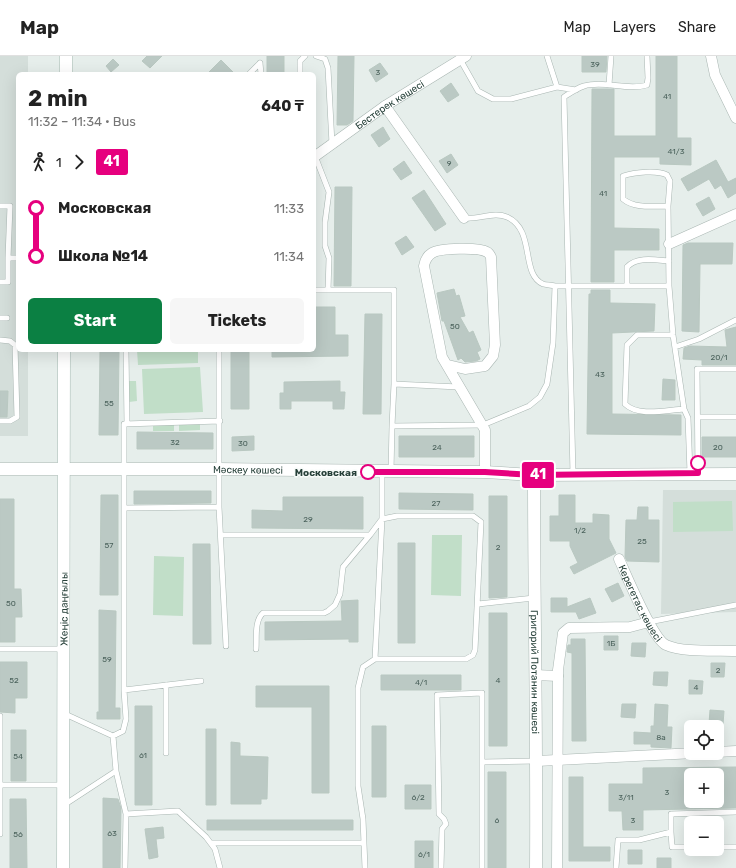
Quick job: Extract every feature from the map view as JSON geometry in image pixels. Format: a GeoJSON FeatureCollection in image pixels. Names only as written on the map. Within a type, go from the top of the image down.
{"type":"FeatureCollection","features":[{"type":"Feature","properties":{"kind":"street"},"geometry":{"type":"LineString","coordinates":[[66,56],[66,72]]}},
{"type":"Feature","properties":{"kind":"street"},"geometry":{"type":"LineString","coordinates":[[711,56],[715,75],[736,118]]}},
{"type":"Feature","properties":{"kind":"street","name":"Бестерек көшесі"},"geometry":{"type":"LineString","coordinates":[[316,155],[385,106],[463,58]]}},
{"type":"Feature","properties":{"kind":"street"},"geometry":{"type":"LineString","coordinates":[[385,106],[464,218]]}},
{"type":"Feature","properties":{"kind":"street"},"geometry":{"type":"LineString","coordinates":[[669,244],[736,214]]}},
{"type":"Feature","properties":{"kind":"street"},"geometry":{"type":"LineString","coordinates":[[448,365],[465,369],[485,366],[493,356],[495,345],[492,257],[487,252],[478,250],[439,250],[431,253],[426,258],[424,266],[442,357],[485,430],[485,472]]}},
{"type":"Feature","properties":{"kind":"street","name":"Жеңіс даңғылы"},"geometry":{"type":"LineString","coordinates":[[63,868],[64,352]]}},
{"type":"Feature","properties":{"kind":"street","name":"Мәскеу көшесі"},"geometry":{"type":"LineString","coordinates":[[0,469],[219,469],[485,472],[534,475],[694,473],[736,474]]}},
{"type":"Feature","properties":{"kind":"street","name":"Григорий Потанин көшесі"},"geometry":{"type":"LineString","coordinates":[[534,475],[534,598],[537,761],[536,868]]}},
{"type":"Feature","properties":{"kind":"street","name":"Керегетас көшесі"},"geometry":{"type":"LineString","coordinates":[[619,559],[649,622],[664,644],[677,649],[736,651]]}},
{"type":"Feature","properties":{"kind":"street"},"geometry":{"type":"LineString","coordinates":[[557,868],[559,760],[558,676],[560,644],[563,633],[569,628],[630,627],[649,622]]}},
{"type":"Feature","properties":{"kind":"street"},"geometry":{"type":"LineString","coordinates":[[535,675],[558,676]]}},
{"type":"Feature","properties":{"kind":"street"},"geometry":{"type":"LineString","coordinates":[[724,752],[736,751]]}},
{"type":"Feature","properties":{"kind":"street"},"geometry":{"type":"LineString","coordinates":[[537,761],[684,754]]}},
{"type":"Feature","properties":{"kind":"lane"},"geometry":{"type":"LineString","coordinates":[[300,72],[300,61],[305,56]]}},
{"type":"Feature","properties":{"kind":"lane"},"geometry":{"type":"LineString","coordinates":[[316,56],[325,59],[328,68],[332,144]]}},
{"type":"Feature","properties":{"kind":"lane"},"geometry":{"type":"LineString","coordinates":[[547,56],[557,86]]}},
{"type":"Feature","properties":{"kind":"lane"},"geometry":{"type":"LineString","coordinates":[[609,84],[610,56]]}},
{"type":"Feature","properties":{"kind":"lane"},"geometry":{"type":"LineString","coordinates":[[573,474],[564,97],[584,86],[609,84],[639,88],[646,85],[648,78],[647,56]]}},
{"type":"Feature","properties":{"kind":"lane"},"geometry":{"type":"LineString","coordinates":[[463,58],[478,91],[493,98],[511,99],[557,86],[576,90]]}},
{"type":"Feature","properties":{"kind":"lane"},"geometry":{"type":"LineString","coordinates":[[251,72],[260,63],[261,72]]}},
{"type":"Feature","properties":{"kind":"lane"},"geometry":{"type":"LineString","coordinates":[[316,161],[329,192],[325,222],[325,246],[329,258],[328,290]]}},
{"type":"Feature","properties":{"kind":"lane"},"geometry":{"type":"LineString","coordinates":[[668,206],[635,205],[629,203],[623,199],[623,176],[629,174],[662,173],[668,175],[670,181],[668,206],[669,286],[673,335],[684,409],[688,418],[694,473]]}},
{"type":"Feature","properties":{"kind":"lane"},"geometry":{"type":"LineString","coordinates":[[0,206],[10,206],[8,282],[0,282]]}},
{"type":"Feature","properties":{"kind":"lane"},"geometry":{"type":"LineString","coordinates":[[464,218],[474,219],[496,214],[505,216],[516,222],[525,237],[532,274],[543,284],[555,286],[669,286]]}},
{"type":"Feature","properties":{"kind":"lane"},"geometry":{"type":"LineString","coordinates":[[8,258],[16,258]]}},
{"type":"Feature","properties":{"kind":"lane"},"geometry":{"type":"LineString","coordinates":[[627,286],[627,267],[631,262],[639,260],[669,261]]}},
{"type":"Feature","properties":{"kind":"lane"},"geometry":{"type":"LineString","coordinates":[[392,426],[483,425],[530,406],[540,397],[548,384],[553,343],[555,286]]}},
{"type":"Feature","properties":{"kind":"lane"},"geometry":{"type":"LineString","coordinates":[[316,290],[394,290],[394,384],[392,426],[382,519],[376,659]]}},
{"type":"Feature","properties":{"kind":"lane"},"geometry":{"type":"LineString","coordinates":[[0,318],[7,318]]}},
{"type":"Feature","properties":{"kind":"lane"},"geometry":{"type":"LineString","coordinates":[[675,347],[699,339],[736,320]]}},
{"type":"Feature","properties":{"kind":"lane"},"geometry":{"type":"LineString","coordinates":[[673,335],[637,335],[627,345],[625,404],[631,410],[639,411],[684,409]]}},
{"type":"Feature","properties":{"kind":"lane"},"geometry":{"type":"LineString","coordinates":[[0,340],[10,341],[15,345],[16,417],[10,421],[0,421]]}},
{"type":"Feature","properties":{"kind":"lane"},"geometry":{"type":"LineString","coordinates":[[126,352],[127,424]]}},
{"type":"Feature","properties":{"kind":"lane"},"geometry":{"type":"LineString","coordinates":[[219,352],[219,508],[226,646]]}},
{"type":"Feature","properties":{"kind":"lane"},"geometry":{"type":"LineString","coordinates":[[694,473],[698,417],[697,369],[736,369]]}},
{"type":"Feature","properties":{"kind":"lane"},"geometry":{"type":"LineString","coordinates":[[394,384],[461,387]]}},
{"type":"Feature","properties":{"kind":"lane"},"geometry":{"type":"LineString","coordinates":[[698,417],[736,417]]}},
{"type":"Feature","properties":{"kind":"lane"},"geometry":{"type":"LineString","coordinates":[[113,736],[123,731],[126,725],[124,690],[124,424],[220,421]]}},
{"type":"Feature","properties":{"kind":"lane"},"geometry":{"type":"LineString","coordinates":[[124,508],[219,508]]}},
{"type":"Feature","properties":{"kind":"lane"},"geometry":{"type":"LineString","coordinates":[[256,649],[257,624],[263,614],[324,613],[335,605],[342,589],[343,567],[382,519],[397,516],[473,516],[481,522],[478,604],[475,650],[473,655],[466,659],[376,659],[363,667],[358,688],[358,786],[363,819],[365,868]]}},
{"type":"Feature","properties":{"kind":"lane"},"geometry":{"type":"LineString","coordinates":[[221,535],[370,535]]}},
{"type":"Feature","properties":{"kind":"lane"},"geometry":{"type":"LineString","coordinates":[[478,604],[534,598]]}},
{"type":"Feature","properties":{"kind":"lane"},"geometry":{"type":"LineString","coordinates":[[649,622],[736,605]]}},
{"type":"Feature","properties":{"kind":"lane"},"geometry":{"type":"LineString","coordinates":[[0,648],[64,650]]}},
{"type":"Feature","properties":{"kind":"lane"},"geometry":{"type":"LineString","coordinates":[[124,690],[201,680]]}},
{"type":"Feature","properties":{"kind":"lane"},"geometry":{"type":"LineString","coordinates":[[166,685],[166,753]]}},
{"type":"Feature","properties":{"kind":"lane"},"geometry":{"type":"LineString","coordinates":[[441,868],[442,829],[446,824],[444,819],[438,814],[437,695],[482,693],[482,868]]}},
{"type":"Feature","properties":{"kind":"lane"},"geometry":{"type":"LineString","coordinates":[[64,714],[113,736]]}},
{"type":"Feature","properties":{"kind":"lane"},"geometry":{"type":"LineString","coordinates":[[0,716],[0,834]]}},
{"type":"Feature","properties":{"kind":"lane"},"geometry":{"type":"LineString","coordinates":[[113,736],[116,771],[126,814],[125,868]]}},
{"type":"Feature","properties":{"kind":"lane"},"geometry":{"type":"LineString","coordinates":[[483,762],[537,761]]}},
{"type":"Feature","properties":{"kind":"lane"},"geometry":{"type":"LineString","coordinates":[[63,805],[116,771]]}},
{"type":"Feature","properties":{"kind":"lane"},"geometry":{"type":"LineString","coordinates":[[1,785],[63,785]]}},
{"type":"Feature","properties":{"kind":"lane"},"geometry":{"type":"LineString","coordinates":[[126,814],[178,811],[211,843],[215,849],[220,868]]}},
{"type":"Feature","properties":{"kind":"lane"},"geometry":{"type":"LineString","coordinates":[[684,847],[672,847],[670,814],[736,812]]}},
{"type":"Feature","properties":{"kind":"lane"},"geometry":{"type":"LineString","coordinates":[[616,868],[618,840],[639,840],[671,832]]}},
{"type":"Feature","properties":{"kind":"lane"},"geometry":{"type":"LineString","coordinates":[[211,843],[364,843]]}},
{"type":"Feature","properties":{"kind":"lane"},"geometry":{"type":"LineString","coordinates":[[724,847],[736,847]]}},
{"type":"Feature","properties":{"kind":"shaded area"},"geometry":{"type":"Polygon","coordinates":[[[0,56],[28,56],[28,72],[16,72],[16,352],[28,352],[28,436],[0,436],[0,56]]]}},
{"type":"Feature","properties":{"kind":"shaded area"},"geometry":{"type":"Polygon","coordinates":[[[663,490],[736,490],[736,612],[661,614],[663,490]]]}},
{"type":"Feature","properties":{"kind":"green space"},"geometry":{"type":"Polygon","coordinates":[[[137,352],[198,352],[198,363],[138,365],[137,352]]]}},
{"type":"Feature","properties":{"kind":"green space"},"geometry":{"type":"Polygon","coordinates":[[[200,367],[203,412],[144,414],[142,369],[200,367]]]}},
{"type":"Feature","properties":{"kind":"green space"},"geometry":{"type":"Polygon","coordinates":[[[128,381],[136,381],[137,401],[129,402],[128,381]]]}},
{"type":"Feature","properties":{"kind":"green space"},"geometry":{"type":"Polygon","coordinates":[[[200,423],[200,430],[179,431],[179,424],[200,423]]]}},
{"type":"Feature","properties":{"kind":"green space"},"geometry":{"type":"Polygon","coordinates":[[[174,424],[174,431],[153,431],[153,425],[174,424]]]}},
{"type":"Feature","properties":{"kind":"green space"},"geometry":{"type":"Polygon","coordinates":[[[732,501],[733,531],[673,532],[673,502],[732,501]]]}},
{"type":"Feature","properties":{"kind":"green space"},"geometry":{"type":"Polygon","coordinates":[[[432,535],[462,535],[461,596],[431,595],[432,535]]]}},
{"type":"Feature","properties":{"kind":"green space"},"geometry":{"type":"Polygon","coordinates":[[[154,556],[184,557],[183,616],[153,615],[154,556]]]}},
{"type":"Feature","properties":{"kind":"building"},"geometry":{"type":"Polygon","coordinates":[[[147,56],[162,56],[150,68],[142,61],[147,56]]]}},
{"type":"Feature","properties":{"kind":"building"},"geometry":{"type":"Polygon","coordinates":[[[267,56],[284,56],[284,72],[267,72],[267,56]]]}},
{"type":"Feature","properties":{"kind":"building"},"geometry":{"type":"Polygon","coordinates":[[[338,56],[354,56],[353,121],[347,125],[337,125],[338,56]]]}},
{"type":"Feature","properties":{"kind":"building"},"geometry":{"type":"Polygon","coordinates":[[[582,56],[607,56],[606,72],[582,72],[582,56]]]}},
{"type":"Feature","properties":{"kind":"building"},"geometry":{"type":"Polygon","coordinates":[[[656,56],[677,56],[677,138],[691,138],[691,165],[660,164],[660,157],[614,157],[614,228],[659,229],[659,250],[614,250],[614,282],[591,282],[592,89],[614,89],[614,136],[656,136],[656,56]]]}},
{"type":"Feature","properties":{"kind":"building"},"geometry":{"type":"Polygon","coordinates":[[[113,59],[119,65],[111,72],[106,66],[113,59]]]}},
{"type":"Feature","properties":{"kind":"building"},"geometry":{"type":"Polygon","coordinates":[[[221,60],[233,72],[209,72],[221,60]]]}},
{"type":"Feature","properties":{"kind":"building"},"geometry":{"type":"Polygon","coordinates":[[[380,63],[388,74],[376,82],[369,70],[380,63]]]}},
{"type":"Feature","properties":{"kind":"building"},"geometry":{"type":"Polygon","coordinates":[[[451,83],[459,95],[448,102],[440,91],[451,83]]]}},
{"type":"Feature","properties":{"kind":"building"},"geometry":{"type":"Polygon","coordinates":[[[383,127],[390,139],[379,147],[371,135],[383,127]]]}},
{"type":"Feature","properties":{"kind":"building"},"geometry":{"type":"Polygon","coordinates":[[[451,154],[458,165],[447,173],[439,161],[451,154]]]}},
{"type":"Feature","properties":{"kind":"building"},"geometry":{"type":"Polygon","coordinates":[[[716,160],[728,182],[736,178],[736,193],[728,198],[721,185],[715,189],[709,179],[688,191],[681,179],[716,160]]]}},
{"type":"Feature","properties":{"kind":"building"},"geometry":{"type":"Polygon","coordinates":[[[404,161],[412,173],[401,180],[393,169],[404,161]]]}},
{"type":"Feature","properties":{"kind":"building"},"geometry":{"type":"Polygon","coordinates":[[[335,187],[352,187],[351,286],[334,286],[335,187]]]}},
{"type":"Feature","properties":{"kind":"building"},"geometry":{"type":"Polygon","coordinates":[[[424,190],[446,224],[435,231],[412,198],[424,190]]]}},
{"type":"Feature","properties":{"kind":"building"},"geometry":{"type":"Polygon","coordinates":[[[709,197],[715,209],[703,216],[696,204],[709,197]]]}},
{"type":"Feature","properties":{"kind":"building"},"geometry":{"type":"Polygon","coordinates":[[[406,236],[414,247],[402,255],[395,243],[406,236]]]}},
{"type":"Feature","properties":{"kind":"building"},"geometry":{"type":"Polygon","coordinates":[[[688,243],[733,243],[732,264],[700,264],[699,332],[682,331],[683,245],[688,243]]]}},
{"type":"Feature","properties":{"kind":"building"},"geometry":{"type":"Polygon","coordinates":[[[454,289],[456,296],[459,295],[465,316],[460,317],[469,333],[473,331],[481,350],[477,352],[480,359],[476,361],[465,362],[461,358],[458,360],[444,321],[442,321],[437,293],[454,289]]]}},
{"type":"Feature","properties":{"kind":"building"},"geometry":{"type":"Polygon","coordinates":[[[591,290],[610,290],[610,303],[655,304],[654,331],[612,333],[612,414],[681,415],[681,435],[587,434],[589,294],[591,294],[591,290]]]}},
{"type":"Feature","properties":{"kind":"building"},"geometry":{"type":"Polygon","coordinates":[[[316,307],[335,307],[335,335],[348,335],[348,356],[272,357],[272,352],[316,352],[316,307]]]}},
{"type":"Feature","properties":{"kind":"building"},"geometry":{"type":"Polygon","coordinates":[[[365,314],[382,314],[381,414],[363,414],[365,314]]]}},
{"type":"Feature","properties":{"kind":"building"},"geometry":{"type":"Polygon","coordinates":[[[736,327],[736,365],[702,365],[702,360],[683,359],[684,348],[690,346],[727,347],[725,330],[736,327]]]}},
{"type":"Feature","properties":{"kind":"building"},"geometry":{"type":"Polygon","coordinates":[[[100,352],[119,352],[118,435],[99,435],[100,352]]]}},
{"type":"Feature","properties":{"kind":"building"},"geometry":{"type":"Polygon","coordinates":[[[231,352],[249,352],[249,409],[231,409],[231,352]]]}},
{"type":"Feature","properties":{"kind":"building"},"geometry":{"type":"Polygon","coordinates":[[[663,379],[675,380],[675,400],[662,400],[663,379]]]}},
{"type":"Feature","properties":{"kind":"building"},"geometry":{"type":"Polygon","coordinates":[[[340,381],[340,392],[345,392],[344,409],[333,409],[333,401],[291,401],[291,409],[280,409],[280,393],[284,393],[284,382],[340,381]]]}},
{"type":"Feature","properties":{"kind":"building"},"geometry":{"type":"Polygon","coordinates":[[[0,391],[8,391],[7,417],[0,417],[0,391]]]}},
{"type":"Feature","properties":{"kind":"building"},"geometry":{"type":"Polygon","coordinates":[[[137,432],[213,433],[213,449],[137,449],[137,432]]]}},
{"type":"Feature","properties":{"kind":"building"},"geometry":{"type":"Polygon","coordinates":[[[254,436],[254,450],[232,451],[232,437],[254,436]]]}},
{"type":"Feature","properties":{"kind":"building"},"geometry":{"type":"Polygon","coordinates":[[[399,436],[474,436],[474,457],[399,457],[399,436]]]}},
{"type":"Feature","properties":{"kind":"building"},"geometry":{"type":"Polygon","coordinates":[[[702,437],[736,437],[736,457],[702,457],[702,437]]]}},
{"type":"Feature","properties":{"kind":"building"},"geometry":{"type":"Polygon","coordinates":[[[134,491],[211,491],[211,503],[134,504],[134,491]]]}},
{"type":"Feature","properties":{"kind":"building"},"geometry":{"type":"Polygon","coordinates":[[[399,493],[473,494],[473,510],[399,509],[399,493]]]}},
{"type":"Feature","properties":{"kind":"building"},"geometry":{"type":"Polygon","coordinates":[[[101,495],[118,495],[118,595],[100,595],[101,495]]]}},
{"type":"Feature","properties":{"kind":"building"},"geometry":{"type":"Polygon","coordinates":[[[559,495],[575,495],[575,523],[593,523],[593,514],[609,515],[609,539],[616,553],[574,574],[570,567],[578,563],[570,546],[570,541],[550,541],[550,516],[559,516],[559,495]]]}},
{"type":"Feature","properties":{"kind":"building"},"geometry":{"type":"Polygon","coordinates":[[[489,496],[507,496],[507,597],[489,598],[489,496]]]}},
{"type":"Feature","properties":{"kind":"building"},"geometry":{"type":"Polygon","coordinates":[[[283,497],[363,497],[363,529],[252,528],[252,510],[283,511],[283,497]]]}},
{"type":"Feature","properties":{"kind":"building"},"geometry":{"type":"Polygon","coordinates":[[[0,499],[14,499],[14,589],[21,589],[22,617],[15,617],[15,642],[0,642],[0,499]]]}},
{"type":"Feature","properties":{"kind":"building"},"geometry":{"type":"Polygon","coordinates":[[[638,507],[648,507],[648,520],[659,520],[659,562],[627,561],[625,557],[626,520],[637,520],[638,507]]]}},
{"type":"Feature","properties":{"kind":"building"},"geometry":{"type":"Polygon","coordinates":[[[398,543],[415,543],[415,643],[398,643],[398,543]]]}},
{"type":"Feature","properties":{"kind":"building"},"geometry":{"type":"Polygon","coordinates":[[[193,544],[210,544],[211,644],[193,644],[193,544]]]}},
{"type":"Feature","properties":{"kind":"building"},"geometry":{"type":"Polygon","coordinates":[[[618,583],[624,596],[612,602],[605,589],[618,583]]]}},
{"type":"Feature","properties":{"kind":"building"},"geometry":{"type":"Polygon","coordinates":[[[551,598],[567,598],[567,607],[590,598],[596,613],[579,619],[576,612],[551,612],[551,598]]]}},
{"type":"Feature","properties":{"kind":"building"},"geometry":{"type":"Polygon","coordinates":[[[358,600],[358,642],[349,642],[349,639],[265,640],[265,622],[342,621],[341,601],[358,600]]]}},
{"type":"Feature","properties":{"kind":"building"},"geometry":{"type":"Polygon","coordinates":[[[99,610],[116,611],[115,708],[120,708],[120,719],[97,719],[97,712],[99,712],[99,610]]]}},
{"type":"Feature","properties":{"kind":"building"},"geometry":{"type":"Polygon","coordinates":[[[489,613],[507,613],[507,746],[489,746],[489,613]]]}},
{"type":"Feature","properties":{"kind":"building"},"geometry":{"type":"Polygon","coordinates":[[[604,636],[618,636],[618,650],[604,650],[604,636]]]}},
{"type":"Feature","properties":{"kind":"building"},"geometry":{"type":"Polygon","coordinates":[[[571,639],[585,639],[586,741],[572,741],[572,653],[567,652],[568,645],[571,645],[571,639]]]}},
{"type":"Feature","properties":{"kind":"building"},"geometry":{"type":"Polygon","coordinates":[[[632,643],[646,643],[645,657],[631,656],[632,643]]]}},
{"type":"Feature","properties":{"kind":"building"},"geometry":{"type":"Polygon","coordinates":[[[0,662],[27,662],[27,698],[15,698],[15,713],[0,712],[0,662]]]}},
{"type":"Feature","properties":{"kind":"building"},"geometry":{"type":"Polygon","coordinates":[[[711,663],[725,663],[724,677],[711,677],[711,663]]]}},
{"type":"Feature","properties":{"kind":"building"},"geometry":{"type":"Polygon","coordinates":[[[654,672],[668,672],[667,686],[653,685],[654,672]]]}},
{"type":"Feature","properties":{"kind":"building"},"geometry":{"type":"Polygon","coordinates":[[[381,675],[461,675],[461,690],[381,690],[381,675]]]}},
{"type":"Feature","properties":{"kind":"building"},"geometry":{"type":"Polygon","coordinates":[[[689,680],[703,681],[702,694],[689,694],[689,680]]]}},
{"type":"Feature","properties":{"kind":"building"},"geometry":{"type":"Polygon","coordinates":[[[256,686],[329,686],[329,793],[312,793],[312,707],[256,707],[256,686]]]}},
{"type":"Feature","properties":{"kind":"building"},"geometry":{"type":"Polygon","coordinates":[[[622,704],[636,704],[635,718],[621,717],[622,704]]]}},
{"type":"Feature","properties":{"kind":"building"},"geometry":{"type":"Polygon","coordinates":[[[655,704],[668,705],[667,727],[672,727],[671,748],[651,747],[651,744],[634,744],[634,732],[651,733],[651,726],[654,726],[655,704]]]}},
{"type":"Feature","properties":{"kind":"building"},"geometry":{"type":"Polygon","coordinates":[[[135,706],[152,706],[152,805],[135,805],[135,706]]]}},
{"type":"Feature","properties":{"kind":"building"},"geometry":{"type":"Polygon","coordinates":[[[710,710],[724,711],[723,720],[709,720],[710,710]]]}},
{"type":"Feature","properties":{"kind":"building"},"geometry":{"type":"Polygon","coordinates":[[[372,726],[386,726],[386,797],[372,797],[372,726]]]}},
{"type":"Feature","properties":{"kind":"building"},"geometry":{"type":"Polygon","coordinates":[[[206,729],[216,729],[216,805],[206,805],[206,729]]]}},
{"type":"Feature","properties":{"kind":"building"},"geometry":{"type":"Polygon","coordinates":[[[11,730],[26,730],[26,781],[11,781],[11,730]]]}},
{"type":"Feature","properties":{"kind":"building"},"geometry":{"type":"Polygon","coordinates":[[[231,742],[240,743],[240,756],[268,757],[267,799],[261,799],[261,804],[231,804],[231,742]]]}},
{"type":"Feature","properties":{"kind":"building"},"geometry":{"type":"Polygon","coordinates":[[[736,767],[736,808],[643,810],[643,830],[623,830],[622,811],[609,811],[609,784],[643,784],[643,768],[736,767]]]}},
{"type":"Feature","properties":{"kind":"building"},"geometry":{"type":"Polygon","coordinates":[[[488,772],[506,772],[506,868],[488,868],[488,772]]]}},
{"type":"Feature","properties":{"kind":"building"},"geometry":{"type":"Polygon","coordinates":[[[569,777],[583,777],[583,847],[610,847],[610,861],[569,861],[569,777]]]}},
{"type":"Feature","properties":{"kind":"building"},"geometry":{"type":"Polygon","coordinates":[[[405,785],[431,785],[431,809],[405,809],[405,785]]]}},
{"type":"Feature","properties":{"kind":"building"},"geometry":{"type":"Polygon","coordinates":[[[103,798],[118,799],[121,808],[120,868],[103,868],[103,798]]]}},
{"type":"Feature","properties":{"kind":"building"},"geometry":{"type":"Polygon","coordinates":[[[10,799],[26,799],[27,868],[10,868],[10,799]]]}},
{"type":"Feature","properties":{"kind":"building"},"geometry":{"type":"Polygon","coordinates":[[[207,820],[353,820],[353,830],[207,830],[207,820]]]}},
{"type":"Feature","properties":{"kind":"building"},"geometry":{"type":"Polygon","coordinates":[[[163,827],[164,838],[156,839],[158,857],[149,859],[145,829],[163,827]]]}},
{"type":"Feature","properties":{"kind":"building"},"geometry":{"type":"Polygon","coordinates":[[[415,841],[433,841],[433,868],[415,868],[415,841]]]}},
{"type":"Feature","properties":{"kind":"building"},"geometry":{"type":"Polygon","coordinates":[[[628,850],[642,850],[642,864],[628,864],[628,850]]]}},
{"type":"Feature","properties":{"kind":"building"},"geometry":{"type":"Polygon","coordinates":[[[657,858],[671,858],[671,868],[657,868],[657,858]]]}},
{"type":"Feature","properties":{"kind":"bus line","name":"41"},"geometry":{"type":"LineString","coordinates":[[368,472],[485,472],[534,475],[698,473],[698,463]]}},
{"type":"Feature","properties":{"kind":"place","name":"Московская"},"geometry":{"type":"Point","coordinates":[368,472]}}]}
